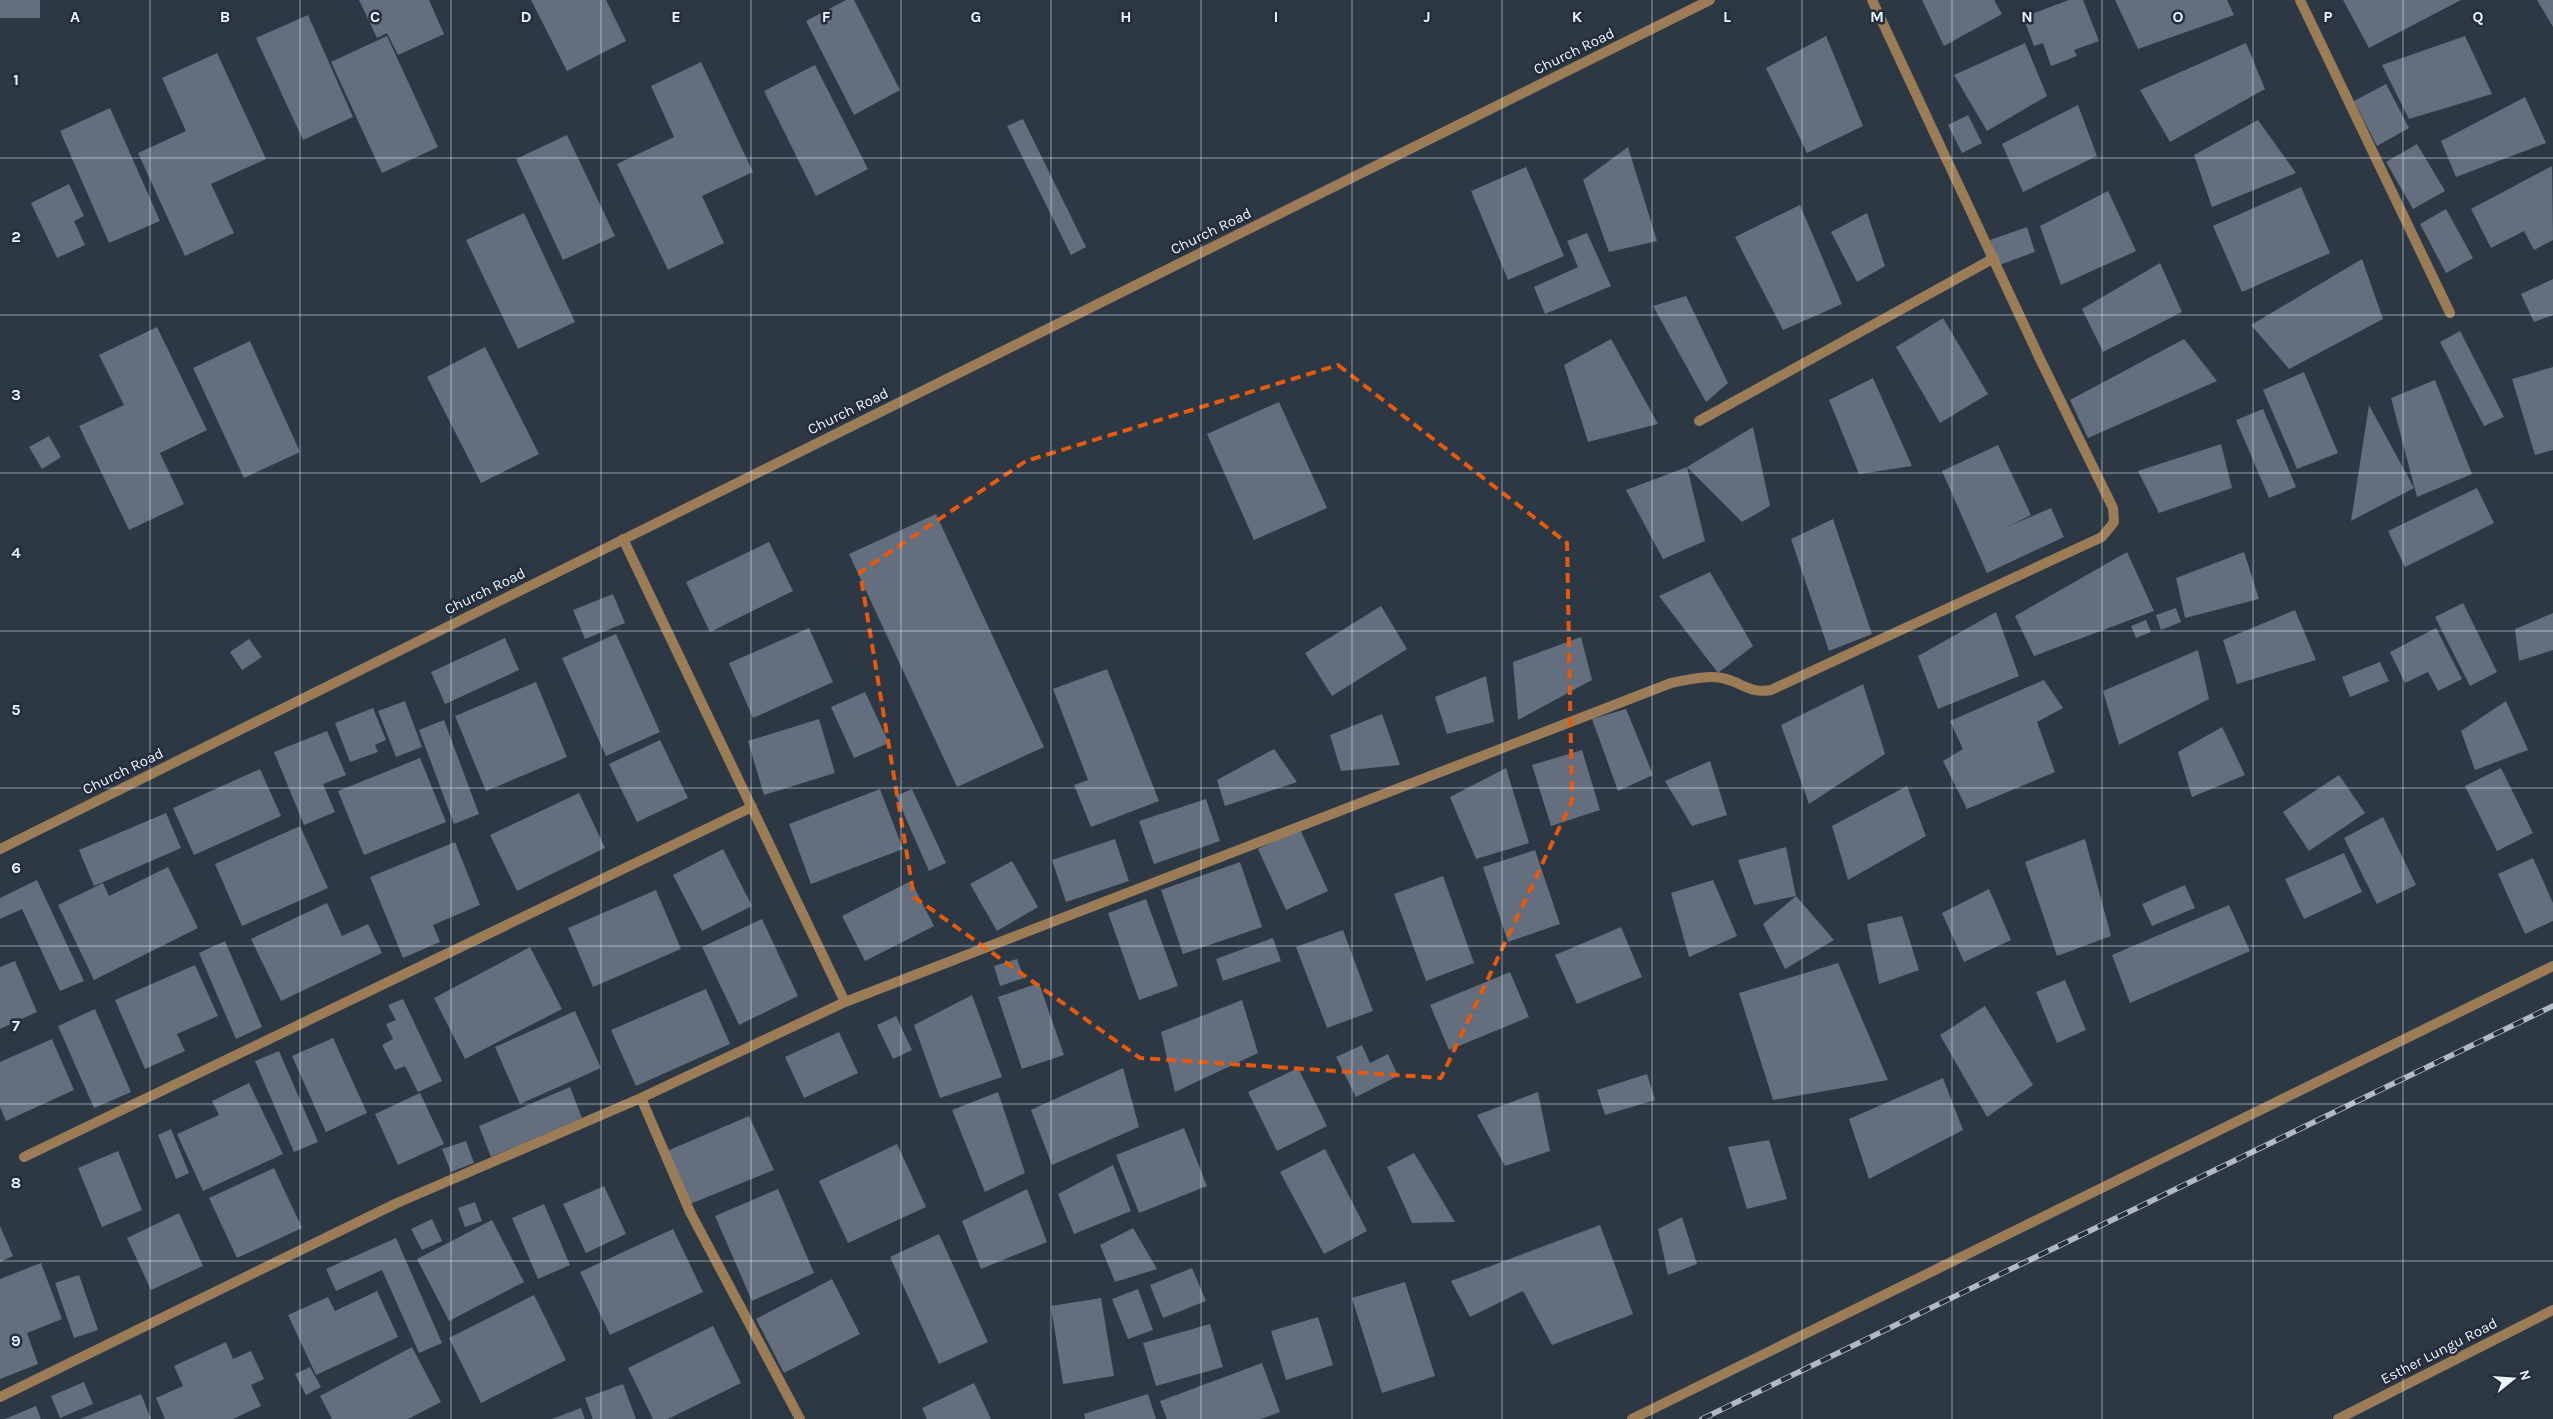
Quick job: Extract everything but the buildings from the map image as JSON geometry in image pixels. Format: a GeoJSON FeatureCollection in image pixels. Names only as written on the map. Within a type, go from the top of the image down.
{"type":"FeatureCollection","features":[{"type":"Feature","properties":{"kind":"street","name":"Church Road"},"geometry":{"type":"LineString","coordinates":[[0,849],[1710,0]]}},
{"type":"Feature","properties":{"kind":"street"},"geometry":{"type":"LineString","coordinates":[[0,1397],[397,1203],[641,1098],[846,1002],[1671,683],[1720,678],[1734,681],[1754,691],[1771,690],[2102,537],[2114,522],[2114,508],[1872,0]]}},
{"type":"Feature","properties":{"kind":"street"},"geometry":{"type":"LineString","coordinates":[[2300,0],[2450,313]]}},
{"type":"Feature","properties":{"kind":"street"},"geometry":{"type":"LineString","coordinates":[[1699,421],[1994,258]]}},
{"type":"Feature","properties":{"kind":"street"},"geometry":{"type":"LineString","coordinates":[[624,539],[846,1002]]}},
{"type":"Feature","properties":{"kind":"street"},"geometry":{"type":"LineString","coordinates":[[24,1157],[752,807]]}},
{"type":"Feature","properties":{"kind":"street"},"geometry":{"type":"LineString","coordinates":[[1632,1419],[2553,966]]}},
{"type":"Feature","properties":{"kind":"street"},"geometry":{"type":"LineString","coordinates":[[641,1098],[690,1212],[800,1419]]}},
{"type":"Feature","properties":{"kind":"street","name":"Esther Lungu Road"},"geometry":{"type":"LineString","coordinates":[[2338,1419],[2553,1310]]}},
{"type":"Feature","properties":{"kind":"highlighted area"},"geometry":{"type":"Polygon","coordinates":[[[1338,365],[1567,543],[1572,801],[1441,1078],[1140,1058],[914,897],[860,572],[1026,461],[1338,365]]]}},
{"type":"Feature","properties":{"kind":"railway"},"geometry":{"type":"LineString","coordinates":[[1702,1419],[2553,1006]]}}]}
